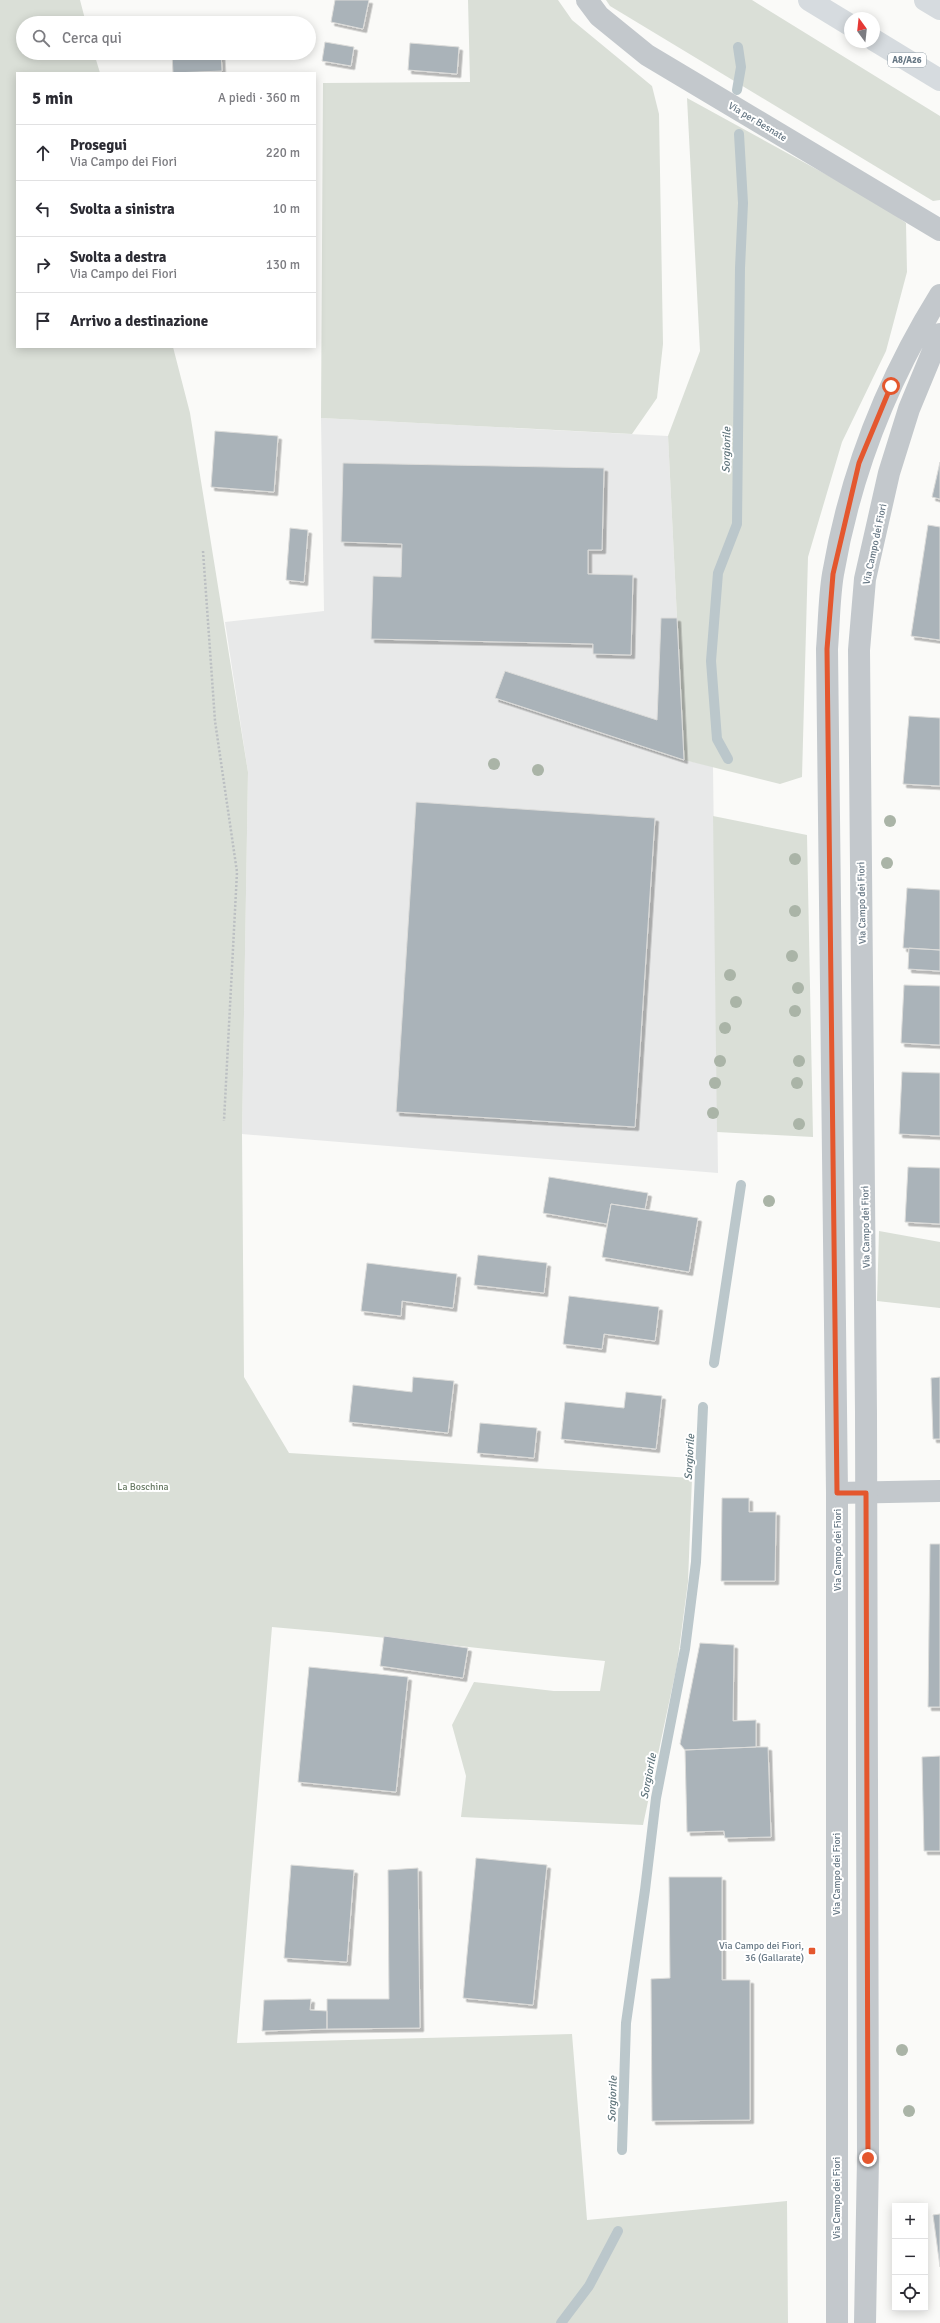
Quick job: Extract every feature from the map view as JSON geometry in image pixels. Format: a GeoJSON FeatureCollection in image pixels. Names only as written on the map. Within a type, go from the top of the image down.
{"type":"FeatureCollection","features":[{"type":"Feature","properties":{"kind":"highway"},"geometry":{"type":"LineString","coordinates":[[809,0],[844,21]]}},
{"type":"Feature","properties":{"kind":"highway"},"geometry":{"type":"LineString","coordinates":[[925,0],[940,9]]}},
{"type":"Feature","properties":{"kind":"highway","name":"A8/A26"},"geometry":{"type":"LineString","coordinates":[[880,44],[940,80]]}},
{"type":"Feature","properties":{"kind":"street","name":"Via per Besnate"},"geometry":{"type":"LineString","coordinates":[[587,0],[599,16],[647,55],[940,230]]}},
{"type":"Feature","properties":{"kind":"street","name":"Via Campo dei Fiori"},"geometry":{"type":"LineString","coordinates":[[837,2323],[837,1493],[827,649],[833,574],[859,463],[891,386],[922,324],[940,295]]}},
{"type":"Feature","properties":{"kind":"street","name":"Via Campo dei Fiori"},"geometry":{"type":"LineString","coordinates":[[865,2323],[868,2158],[866,1493],[858,650],[865,579],[889,473],[909,410],[940,334]]}},
{"type":"Feature","properties":{"kind":"street"},"geometry":{"type":"LineString","coordinates":[[837,1493],[940,1491]]}},
{"type":"Feature","properties":{"kind":"path"},"geometry":{"type":"LineString","coordinates":[[203,551],[215,721],[237,872],[224,1122]]}},
{"type":"Feature","properties":{"kind":"shaded area"},"geometry":{"type":"Polygon","coordinates":[[[321,418],[668,436],[684,760],[713,766],[718,1173],[242,1134],[248,772],[225,622],[324,611],[321,418]]]}},
{"type":"Feature","properties":{"kind":"green space","name":"La Boschina"},"geometry":{"type":"Polygon","coordinates":[[[0,0],[80,0],[84,16],[16,16],[16,60],[96,60],[100,72],[16,72],[16,348],[173,348],[190,413],[248,772],[242,1134],[244,1377],[289,1453],[692,1478],[688,1582],[677,1665],[643,1825],[461,1817],[466,1776],[452,1725],[474,1682],[554,1691],[600,1691],[605,1661],[272,1627],[237,2043],[572,2034],[587,2220],[787,2201],[788,2323],[0,2323],[0,0]]]}},
{"type":"Feature","properties":{"kind":"green space"},"geometry":{"type":"Polygon","coordinates":[[[468,0],[558,0],[572,20],[652,86],[659,114],[663,344],[657,398],[632,434],[321,418],[323,83],[470,82],[468,0]]]}},
{"type":"Feature","properties":{"kind":"green space"},"geometry":{"type":"Polygon","coordinates":[[[606,0],[752,0],[940,116],[940,200],[933,201],[610,6],[606,0]]]}},
{"type":"Feature","properties":{"kind":"green space"},"geometry":{"type":"Polygon","coordinates":[[[687,98],[880,204],[906,223],[907,272],[886,351],[842,442],[808,557],[802,777],[780,784],[684,760],[668,436],[700,351],[687,98]]]}},
{"type":"Feature","properties":{"kind":"green space"},"geometry":{"type":"Polygon","coordinates":[[[713,816],[807,835],[813,1137],[717,1132],[713,816]]]}},
{"type":"Feature","properties":{"kind":"green space"},"geometry":{"type":"Polygon","coordinates":[[[879,1231],[940,1242],[940,1308],[877,1301],[879,1231]]]}},
{"type":"Feature","properties":{"kind":"building"},"geometry":{"type":"Polygon","coordinates":[[[335,0],[369,0],[363,29],[331,22],[335,0]]]}},
{"type":"Feature","properties":{"kind":"building"},"geometry":{"type":"Polygon","coordinates":[[[325,42],[354,47],[351,66],[322,61],[325,42]]]}},
{"type":"Feature","properties":{"kind":"building"},"geometry":{"type":"Polygon","coordinates":[[[410,43],[459,47],[457,74],[408,70],[410,43]]]}},
{"type":"Feature","properties":{"kind":"building"},"geometry":{"type":"Polygon","coordinates":[[[172,60],[221,60],[222,71],[173,72],[172,60]]]}},
{"type":"Feature","properties":{"kind":"building"},"geometry":{"type":"Polygon","coordinates":[[[215,431],[278,436],[274,492],[211,487],[215,431]]]}},
{"type":"Feature","properties":{"kind":"building"},"geometry":{"type":"Polygon","coordinates":[[[940,462],[940,499],[932,497],[940,462]]]}},
{"type":"Feature","properties":{"kind":"building"},"geometry":{"type":"Polygon","coordinates":[[[343,463],[604,468],[602,550],[588,550],[588,574],[633,575],[631,655],[593,654],[593,644],[371,639],[373,576],[401,577],[402,544],[341,542],[343,463]]]}},
{"type":"Feature","properties":{"kind":"building"},"geometry":{"type":"Polygon","coordinates":[[[928,525],[940,527],[940,640],[911,636],[928,525]]]}},
{"type":"Feature","properties":{"kind":"building"},"geometry":{"type":"Polygon","coordinates":[[[290,528],[308,530],[304,582],[286,580],[290,528]]]}},
{"type":"Feature","properties":{"kind":"building"},"geometry":{"type":"Polygon","coordinates":[[[661,618],[677,618],[684,760],[495,698],[505,671],[657,720],[661,618]]]}},
{"type":"Feature","properties":{"kind":"building"},"geometry":{"type":"Polygon","coordinates":[[[909,716],[940,718],[940,786],[903,784],[909,716]]]}},
{"type":"Feature","properties":{"kind":"building"},"geometry":{"type":"Polygon","coordinates":[[[416,802],[655,818],[635,1127],[396,1112],[416,802]]]}},
{"type":"Feature","properties":{"kind":"building"},"geometry":{"type":"Polygon","coordinates":[[[907,888],[940,890],[940,950],[903,948],[907,888]]]}},
{"type":"Feature","properties":{"kind":"building"},"geometry":{"type":"Polygon","coordinates":[[[909,948],[940,950],[940,971],[908,969],[909,948]]]}},
{"type":"Feature","properties":{"kind":"building"},"geometry":{"type":"Polygon","coordinates":[[[904,985],[940,986],[940,1045],[901,1043],[904,985]]]}},
{"type":"Feature","properties":{"kind":"building"},"geometry":{"type":"Polygon","coordinates":[[[902,1072],[940,1073],[940,1136],[899,1134],[902,1072]]]}},
{"type":"Feature","properties":{"kind":"building"},"geometry":{"type":"Polygon","coordinates":[[[908,1167],[940,1168],[940,1224],[905,1222],[908,1167]]]}},
{"type":"Feature","properties":{"kind":"building"},"geometry":{"type":"Polygon","coordinates":[[[549,1177],[648,1193],[645,1209],[611,1204],[607,1224],[543,1213],[549,1177]]]}},
{"type":"Feature","properties":{"kind":"building"},"geometry":{"type":"Polygon","coordinates":[[[611,1204],[698,1218],[689,1272],[602,1257],[611,1204]]]}},
{"type":"Feature","properties":{"kind":"building"},"geometry":{"type":"Polygon","coordinates":[[[478,1255],[547,1263],[544,1293],[474,1285],[478,1255]]]}},
{"type":"Feature","properties":{"kind":"building"},"geometry":{"type":"Polygon","coordinates":[[[367,1263],[457,1274],[453,1308],[402,1301],[401,1316],[361,1311],[367,1263]]]}},
{"type":"Feature","properties":{"kind":"building"},"geometry":{"type":"Polygon","coordinates":[[[569,1296],[659,1307],[655,1341],[604,1334],[602,1349],[563,1344],[569,1296]]]}},
{"type":"Feature","properties":{"kind":"building"},"geometry":{"type":"Polygon","coordinates":[[[413,1377],[454,1381],[448,1433],[349,1422],[353,1385],[412,1392],[413,1377]]]}},
{"type":"Feature","properties":{"kind":"building"},"geometry":{"type":"Polygon","coordinates":[[[940,1377],[940,1439],[933,1439],[931,1378],[940,1377]]]}},
{"type":"Feature","properties":{"kind":"building"},"geometry":{"type":"Polygon","coordinates":[[[626,1392],[662,1396],[656,1449],[561,1439],[565,1402],[624,1408],[626,1392]]]}},
{"type":"Feature","properties":{"kind":"building"},"geometry":{"type":"Polygon","coordinates":[[[480,1423],[537,1428],[534,1458],[477,1453],[480,1423]]]}},
{"type":"Feature","properties":{"kind":"building"},"geometry":{"type":"Polygon","coordinates":[[[722,1498],[749,1498],[749,1512],[776,1512],[775,1581],[721,1581],[722,1498]]]}},
{"type":"Feature","properties":{"kind":"building"},"geometry":{"type":"Polygon","coordinates":[[[930,1544],[940,1544],[940,1707],[928,1707],[930,1544]]]}},
{"type":"Feature","properties":{"kind":"building"},"geometry":{"type":"Polygon","coordinates":[[[384,1636],[468,1648],[463,1678],[380,1666],[384,1636]]]}},
{"type":"Feature","properties":{"kind":"building"},"geometry":{"type":"Polygon","coordinates":[[[700,1643],[734,1645],[733,1721],[756,1720],[756,1747],[685,1750],[680,1744],[700,1643]]]}},
{"type":"Feature","properties":{"kind":"building"},"geometry":{"type":"Polygon","coordinates":[[[309,1667],[408,1677],[396,1792],[298,1782],[309,1667]]]}},
{"type":"Feature","properties":{"kind":"building"},"geometry":{"type":"Polygon","coordinates":[[[768,1747],[771,1837],[725,1838],[724,1831],[687,1832],[685,1750],[768,1747]]]}},
{"type":"Feature","properties":{"kind":"building"},"geometry":{"type":"Polygon","coordinates":[[[940,1756],[940,1851],[924,1851],[922,1757],[940,1756]]]}},
{"type":"Feature","properties":{"kind":"building"},"geometry":{"type":"Polygon","coordinates":[[[476,1858],[547,1865],[533,2005],[463,1998],[476,1858]]]}},
{"type":"Feature","properties":{"kind":"building"},"geometry":{"type":"Polygon","coordinates":[[[291,1865],[354,1870],[347,1962],[284,1958],[291,1865]]]}},
{"type":"Feature","properties":{"kind":"building"},"geometry":{"type":"Polygon","coordinates":[[[418,1868],[420,2028],[327,2029],[327,1999],[389,1999],[388,1870],[418,1868]]]}},
{"type":"Feature","properties":{"kind":"building"},"geometry":{"type":"Polygon","coordinates":[[[669,1877],[722,1877],[722,1980],[750,1980],[750,2120],[652,2121],[651,1979],[670,1978],[669,1877]]]}},
{"type":"Feature","properties":{"kind":"building"},"geometry":{"type":"Polygon","coordinates":[[[311,1999],[310,2010],[327,2011],[327,2029],[262,2031],[264,2000],[311,1999]]]}},
{"type":"Feature","properties":{"kind":"building"},"geometry":{"type":"Polygon","coordinates":[[[940,2214],[940,2267],[933,2215],[940,2214]]]}},
{"type":"Feature","properties":{"kind":"waterway","name":"Sorgiorile"},"geometry":{"type":"LineString","coordinates":[[737,90],[741,67],[738,47]]}},
{"type":"Feature","properties":{"kind":"waterway","name":"Sorgiorile"},"geometry":{"type":"LineString","coordinates":[[728,759],[717,739],[711,661],[718,573],[737,524],[740,268],[743,203],[739,134]]}},
{"type":"Feature","properties":{"kind":"waterway","name":"Sorgiorile"},"geometry":{"type":"LineString","coordinates":[[714,1363],[741,1185]]}},
{"type":"Feature","properties":{"kind":"waterway","name":"Sorgiorile"},"geometry":{"type":"LineString","coordinates":[[622,2150],[626,2023],[645,1890],[656,1798],[685,1649],[696,1562],[703,1407]]}},
{"type":"Feature","properties":{"kind":"waterway","name":"Sorgiorile"},"geometry":{"type":"LineString","coordinates":[[561,2323],[589,2286],[618,2231]]}},
{"type":"Feature","properties":{"kind":"place","name":"Via Campo dei Fiori, 36 (Gallarate)"},"geometry":{"type":"Point","coordinates":[812,1951]}},
{"type":"Feature","properties":{"kind":"route"},"geometry":{"type":"LineString","coordinates":[[868,2158],[866,1493],[837,1493],[827,649],[833,574],[859,463],[891,386]]}}]}
